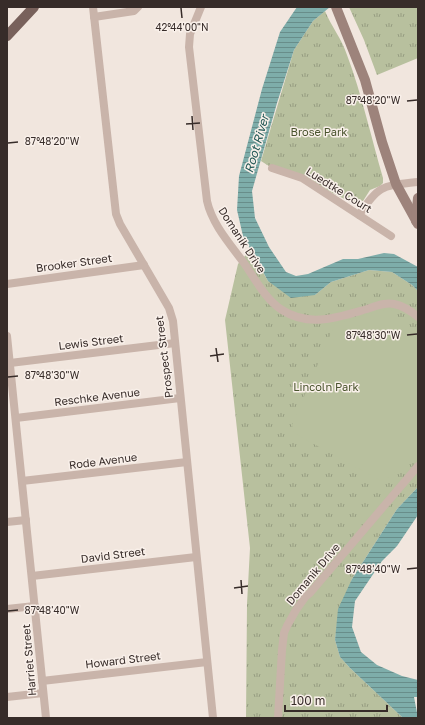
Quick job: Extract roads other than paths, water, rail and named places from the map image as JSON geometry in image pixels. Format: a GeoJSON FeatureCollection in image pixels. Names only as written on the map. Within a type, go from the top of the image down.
{"type":"FeatureCollection","features":[{"type":"Feature","properties":{"kind":"main road"},"geometry":{"type":"LineString","coordinates":[[7,36],[34,7]]}},
{"type":"Feature","properties":{"kind":"main road"},"geometry":{"type":"LineString","coordinates":[[336,7],[365,80],[382,142],[396,184],[417,222]]}},
{"type":"Feature","properties":{"kind":"main road"},"geometry":{"type":"LineString","coordinates":[[417,222],[418,198]]}},
{"type":"Feature","properties":{"kind":"street","name":"Prospect Street"},"geometry":{"type":"LineString","coordinates":[[93,7],[116,214],[120,224],[169,308],[173,320],[213,718]]}},
{"type":"Feature","properties":{"kind":"street"},"geometry":{"type":"LineString","coordinates":[[94,16],[134,11],[138,7]]}},
{"type":"Feature","properties":{"kind":"street","name":"Domanik Drive"},"geometry":{"type":"LineString","coordinates":[[201,7],[190,34],[189,47],[207,201],[213,219],[246,268],[266,295],[281,310],[304,319],[316,321],[331,319],[381,305],[394,304],[408,308],[418,317]]}},
{"type":"Feature","properties":{"kind":"street","name":"Luedtke Court"},"geometry":{"type":"LineString","coordinates":[[272,168],[302,178],[391,236]]}},
{"type":"Feature","properties":{"kind":"street"},"geometry":{"type":"LineString","coordinates":[[358,215],[370,197],[386,186],[418,182]]}},
{"type":"Feature","properties":{"kind":"street","name":"Brooker Street"},"geometry":{"type":"LineString","coordinates":[[7,284],[144,265]]}},
{"type":"Feature","properties":{"kind":"street","name":"Harriet Street"},"geometry":{"type":"LineString","coordinates":[[7,336],[46,718]]}},
{"type":"Feature","properties":{"kind":"street","name":"Lewis Street"},"geometry":{"type":"LineString","coordinates":[[10,363],[175,343]]}},
{"type":"Feature","properties":{"kind":"street","name":"Reschke Avenue"},"geometry":{"type":"LineString","coordinates":[[16,418],[180,398]]}},
{"type":"Feature","properties":{"kind":"street","name":"Rode Avenue"},"geometry":{"type":"LineString","coordinates":[[22,481],[187,462]]}},
{"type":"Feature","properties":{"kind":"street","name":"Domanik Drive"},"geometry":{"type":"LineString","coordinates":[[278,718],[283,641],[290,619],[306,596],[418,466]]}},
{"type":"Feature","properties":{"kind":"street"},"geometry":{"type":"LineString","coordinates":[[7,522],[26,520]]}},
{"type":"Feature","properties":{"kind":"street","name":"David Street"},"geometry":{"type":"LineString","coordinates":[[32,576],[196,557]]}},
{"type":"Feature","properties":{"kind":"street"},"geometry":{"type":"LineString","coordinates":[[7,609],[35,606]]}},
{"type":"Feature","properties":{"kind":"street","name":"Howard Street"},"geometry":{"type":"LineString","coordinates":[[42,681],[207,662]]}},
{"type":"Feature","properties":{"kind":"street"},"geometry":{"type":"LineString","coordinates":[[7,697],[43,693]]}},
{"type":"Feature","properties":{"kind":"water","name":"Root River"},"geometry":{"type":"Polygon","coordinates":[[[297,7],[330,7],[313,21],[294,50],[252,191],[255,218],[269,247],[286,272],[296,276],[308,274],[343,259],[358,259],[384,253],[394,254],[418,267],[418,291],[412,285],[392,272],[369,270],[331,282],[315,295],[291,298],[268,281],[243,236],[237,210],[239,176],[262,89],[280,32],[297,7]]]}},
{"type":"Feature","properties":{"kind":"water"},"geometry":{"type":"Polygon","coordinates":[[[418,487],[418,515],[397,546],[382,561],[355,601],[352,627],[361,652],[377,665],[402,676],[418,680],[418,697],[414,697],[418,718],[403,718],[340,657],[335,640],[338,609],[352,579],[397,509],[418,487]]]}},
{"type":"Feature","properties":{"kind":"park label","name":"Brose Park"},"geometry":{"type":"Point","coordinates":[319,132]}},
{"type":"Feature","properties":{"kind":"park label","name":"Lincoln Park"},"geometry":{"type":"Point","coordinates":[326,387]}}]}
